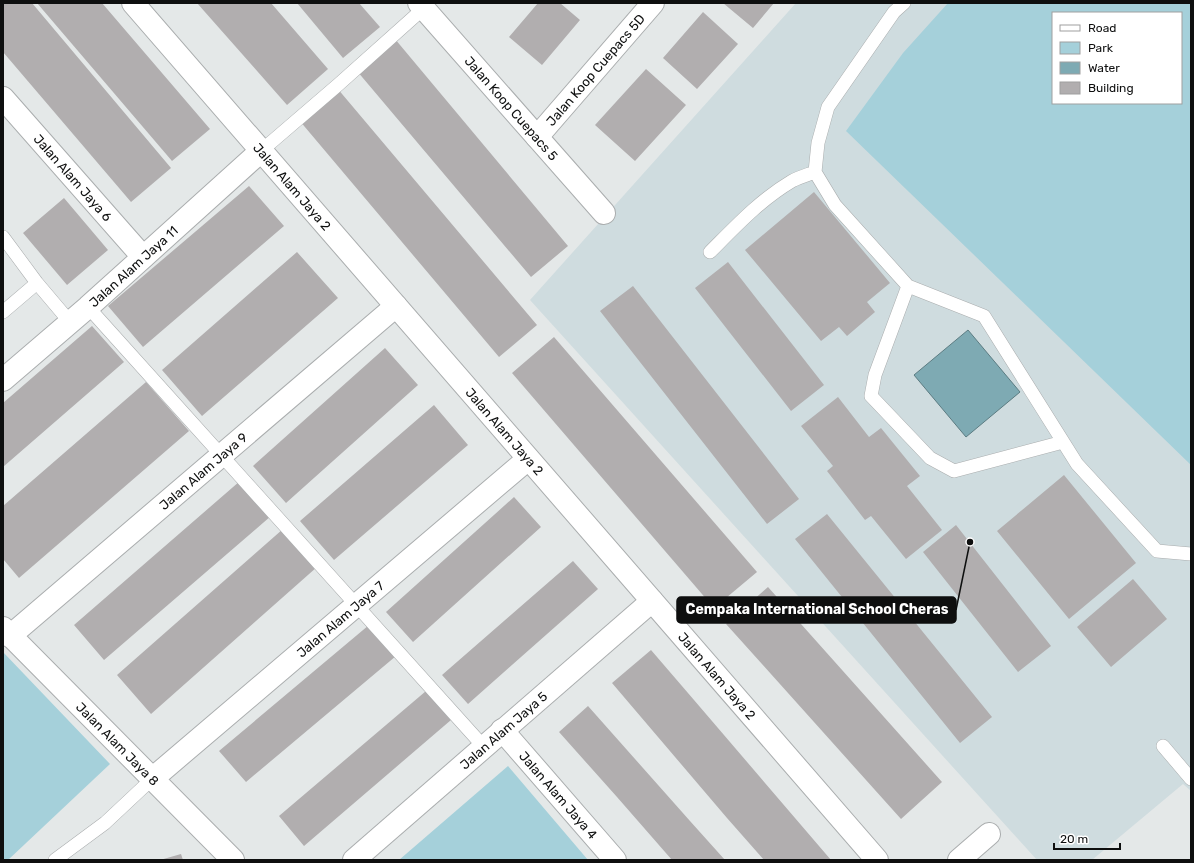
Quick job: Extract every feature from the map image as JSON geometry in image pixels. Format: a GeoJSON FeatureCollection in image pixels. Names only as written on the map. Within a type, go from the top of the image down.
{"type":"FeatureCollection","features":[{"type":"Feature","properties":{"kind":"street","name":"Jalan Alam Jaya 2"},"geometry":{"type":"LineString","coordinates":[[133,3],[877,860]]}},
{"type":"Feature","properties":{"kind":"street","name":"Jalan Koop Cuepacs 5D"},"geometry":{"type":"LineString","coordinates":[[537,137],[653,3]]}},
{"type":"Feature","properties":{"kind":"street","name":"Jalan Koop Cuepacs 5"},"geometry":{"type":"LineString","coordinates":[[422,6],[604,213]]}},
{"type":"Feature","properties":{"kind":"street","name":"Jalan Alam Jaya 6"},"geometry":{"type":"LineString","coordinates":[[3,98],[142,257]]}},
{"type":"Feature","properties":{"kind":"street","name":"Jalan Alam Jaya 11"},"geometry":{"type":"LineString","coordinates":[[3,380],[88,307],[261,151]]}},
{"type":"Feature","properties":{"kind":"street","name":"Jalan Alam Jaya 9"},"geometry":{"type":"LineString","coordinates":[[7,632],[222,455],[396,306]]}},
{"type":"Feature","properties":{"kind":"street","name":"Jalan Alam Jaya 7"},"geometry":{"type":"LineString","coordinates":[[152,778],[528,459]]}},
{"type":"Feature","properties":{"kind":"street","name":"Jalan Alam Jaya 5"},"geometry":{"type":"LineString","coordinates":[[354,860],[652,601]]}},
{"type":"Feature","properties":{"kind":"street","name":"Jalan Alam Jaya 8"},"geometry":{"type":"LineString","coordinates":[[7,632],[233,860]]}},
{"type":"Feature","properties":{"kind":"street","name":"Jalan Alam Jaya 4"},"geometry":{"type":"LineString","coordinates":[[502,730],[615,860]]}},
{"type":"Feature","properties":{"kind":"street"},"geometry":{"type":"LineString","coordinates":[[959,860],[989,834]]}},
{"type":"Feature","properties":{"kind":"lane"},"geometry":{"type":"LineString","coordinates":[[904,3],[894,12],[828,107],[818,143],[815,172],[835,205],[908,286],[984,316],[1076,464],[1157,550],[1191,554]]}},
{"type":"Feature","properties":{"kind":"lane"},"geometry":{"type":"LineString","coordinates":[[261,151],[339,84],[422,6]]}},
{"type":"Feature","properties":{"kind":"lane"},"geometry":{"type":"LineString","coordinates":[[710,252],[755,207],[774,192],[793,180],[815,172]]}},
{"type":"Feature","properties":{"kind":"lane"},"geometry":{"type":"LineString","coordinates":[[3,237],[37,283],[70,322]]}},
{"type":"Feature","properties":{"kind":"lane"},"geometry":{"type":"LineString","coordinates":[[3,312],[37,283]]}},
{"type":"Feature","properties":{"kind":"lane"},"geometry":{"type":"LineString","coordinates":[[908,286],[875,375],[871,396],[930,458],[954,471],[1063,442]]}},
{"type":"Feature","properties":{"kind":"lane"},"geometry":{"type":"LineString","coordinates":[[88,307],[484,747]]}},
{"type":"Feature","properties":{"kind":"lane"},"geometry":{"type":"LineString","coordinates":[[1163,746],[1191,780]]}},
{"type":"Feature","properties":{"kind":"lane"},"geometry":{"type":"LineString","coordinates":[[55,860],[105,822],[152,778]]}},
{"type":"Feature","properties":{"kind":"shaded area"},"geometry":{"type":"Polygon","coordinates":[[[796,3],[1191,3],[1191,791],[1183,784],[1092,860],[1037,860],[530,300],[796,3]]]}},
{"type":"Feature","properties":{"kind":"green space"},"geometry":{"type":"Polygon","coordinates":[[[948,3],[1191,3],[1191,465],[846,131],[903,53],[948,3]]]}},
{"type":"Feature","properties":{"kind":"green space"},"geometry":{"type":"Polygon","coordinates":[[[3,652],[110,764],[8,860],[3,860],[3,652]]]}},
{"type":"Feature","properties":{"kind":"green space"},"geometry":{"type":"Polygon","coordinates":[[[508,766],[588,860],[399,860],[508,766]]]}},
{"type":"Feature","properties":{"kind":"water"},"geometry":{"type":"Polygon","coordinates":[[[968,330],[1020,392],[966,437],[914,375],[968,330]]]}},
{"type":"Feature","properties":{"kind":"building"},"geometry":{"type":"Polygon","coordinates":[[[3,3],[32,3],[171,168],[131,202],[3,52],[3,3]]]}},
{"type":"Feature","properties":{"kind":"building"},"geometry":{"type":"Polygon","coordinates":[[[37,3],[102,3],[210,129],[172,161],[37,3]]]}},
{"type":"Feature","properties":{"kind":"building"},"geometry":{"type":"Polygon","coordinates":[[[197,3],[271,3],[328,69],[287,105],[197,3]]]}},
{"type":"Feature","properties":{"kind":"building"},"geometry":{"type":"Polygon","coordinates":[[[297,3],[359,3],[380,27],[343,58],[297,3]]]}},
{"type":"Feature","properties":{"kind":"building"},"geometry":{"type":"Polygon","coordinates":[[[538,3],[560,3],[580,20],[542,65],[509,37],[538,3]]]}},
{"type":"Feature","properties":{"kind":"building"},"geometry":{"type":"Polygon","coordinates":[[[723,3],[774,3],[753,28],[723,3]]]}},
{"type":"Feature","properties":{"kind":"building"},"geometry":{"type":"Polygon","coordinates":[[[703,12],[738,44],[697,89],[663,58],[703,12]]]}},
{"type":"Feature","properties":{"kind":"building"},"geometry":{"type":"Polygon","coordinates":[[[395,39],[568,246],[531,277],[357,71],[395,39]]]}},
{"type":"Feature","properties":{"kind":"building"},"geometry":{"type":"Polygon","coordinates":[[[646,69],[686,105],[635,161],[595,125],[646,69]]]}},
{"type":"Feature","properties":{"kind":"building"},"geometry":{"type":"Polygon","coordinates":[[[337,88],[537,325],[499,357],[299,120],[337,88]]]}},
{"type":"Feature","properties":{"kind":"building"},"geometry":{"type":"Polygon","coordinates":[[[249,186],[284,226],[143,347],[108,306],[249,186]]]}},
{"type":"Feature","properties":{"kind":"building"},"geometry":{"type":"Polygon","coordinates":[[[814,192],[890,283],[867,302],[875,312],[847,336],[839,327],[821,341],[745,250],[814,192]]]}},
{"type":"Feature","properties":{"kind":"building"},"geometry":{"type":"Polygon","coordinates":[[[64,198],[108,250],[67,285],[23,233],[64,198]]]}},
{"type":"Feature","properties":{"kind":"building"},"geometry":{"type":"Polygon","coordinates":[[[297,252],[338,298],[202,416],[162,370],[297,252]]]}},
{"type":"Feature","properties":{"kind":"building"},"geometry":{"type":"Polygon","coordinates":[[[728,262],[824,385],[791,411],[695,288],[728,262]]]}},
{"type":"Feature","properties":{"kind":"building"},"geometry":{"type":"Polygon","coordinates":[[[633,286],[799,499],[767,524],[600,311],[633,286]]]}},
{"type":"Feature","properties":{"kind":"building"},"geometry":{"type":"Polygon","coordinates":[[[92,326],[124,362],[3,467],[3,403],[92,326]]]}},
{"type":"Feature","properties":{"kind":"building"},"geometry":{"type":"Polygon","coordinates":[[[554,337],[757,572],[714,608],[512,373],[554,337]]]}},
{"type":"Feature","properties":{"kind":"building"},"geometry":{"type":"Polygon","coordinates":[[[385,348],[418,385],[286,503],[253,466],[385,348]]]}},
{"type":"Feature","properties":{"kind":"building"},"geometry":{"type":"Polygon","coordinates":[[[146,382],[189,431],[19,578],[3,559],[3,506],[146,382]]]}},
{"type":"Feature","properties":{"kind":"building"},"geometry":{"type":"Polygon","coordinates":[[[838,397],[869,437],[881,428],[920,476],[907,486],[942,530],[906,559],[871,516],[865,520],[827,471],[833,466],[801,426],[838,397]]]}},
{"type":"Feature","properties":{"kind":"building"},"geometry":{"type":"Polygon","coordinates":[[[434,405],[468,445],[334,560],[300,521],[434,405]]]}},
{"type":"Feature","properties":{"kind":"building"},"geometry":{"type":"Polygon","coordinates":[[[1064,475],[1136,563],[1069,619],[997,531],[1064,475]]]}},
{"type":"Feature","properties":{"kind":"building"},"geometry":{"type":"Polygon","coordinates":[[[240,481],[271,516],[104,660],[74,625],[240,481]]]}},
{"type":"Feature","properties":{"kind":"building"},"geometry":{"type":"Polygon","coordinates":[[[514,497],[541,527],[413,642],[386,612],[514,497]]]}},
{"type":"Feature","properties":{"kind":"building"},"geometry":{"type":"Polygon","coordinates":[[[827,514],[992,717],[960,743],[795,539],[827,514]]]}},
{"type":"Feature","properties":{"kind":"building"},"geometry":{"type":"Polygon","coordinates":[[[956,525],[1051,646],[1018,672],[923,552],[956,525]]]}},
{"type":"Feature","properties":{"kind":"building"},"geometry":{"type":"Polygon","coordinates":[[[283,529],[317,567],[151,714],[117,675],[283,529]]]}},
{"type":"Feature","properties":{"kind":"building"},"geometry":{"type":"Polygon","coordinates":[[[573,561],[598,589],[468,704],[442,675],[573,561]]]}},
{"type":"Feature","properties":{"kind":"building"},"geometry":{"type":"Polygon","coordinates":[[[1133,579],[1167,619],[1111,667],[1077,627],[1133,579]]]}},
{"type":"Feature","properties":{"kind":"building"},"geometry":{"type":"Polygon","coordinates":[[[768,587],[942,782],[901,819],[726,624],[768,587]]]}},
{"type":"Feature","properties":{"kind":"building"},"geometry":{"type":"Polygon","coordinates":[[[369,625],[396,656],[246,782],[219,751],[369,625]]]}},
{"type":"Feature","properties":{"kind":"building"},"geometry":{"type":"Polygon","coordinates":[[[651,650],[831,860],[764,860],[727,818],[612,683],[651,650]]]}},
{"type":"Feature","properties":{"kind":"building"},"geometry":{"type":"Polygon","coordinates":[[[426,691],[451,720],[304,846],[279,816],[426,691]]]}},
{"type":"Feature","properties":{"kind":"building"},"geometry":{"type":"Polygon","coordinates":[[[588,706],[725,860],[672,860],[559,732],[588,706]]]}},
{"type":"Feature","properties":{"kind":"building"},"geometry":{"type":"Polygon","coordinates":[[[181,854],[183,860],[160,860],[181,854]]]}},
{"type":"Feature","properties":{"kind":"place","name":"Cempaka International School Cheras"},"geometry":{"type":"Point","coordinates":[970,542]}}]}
